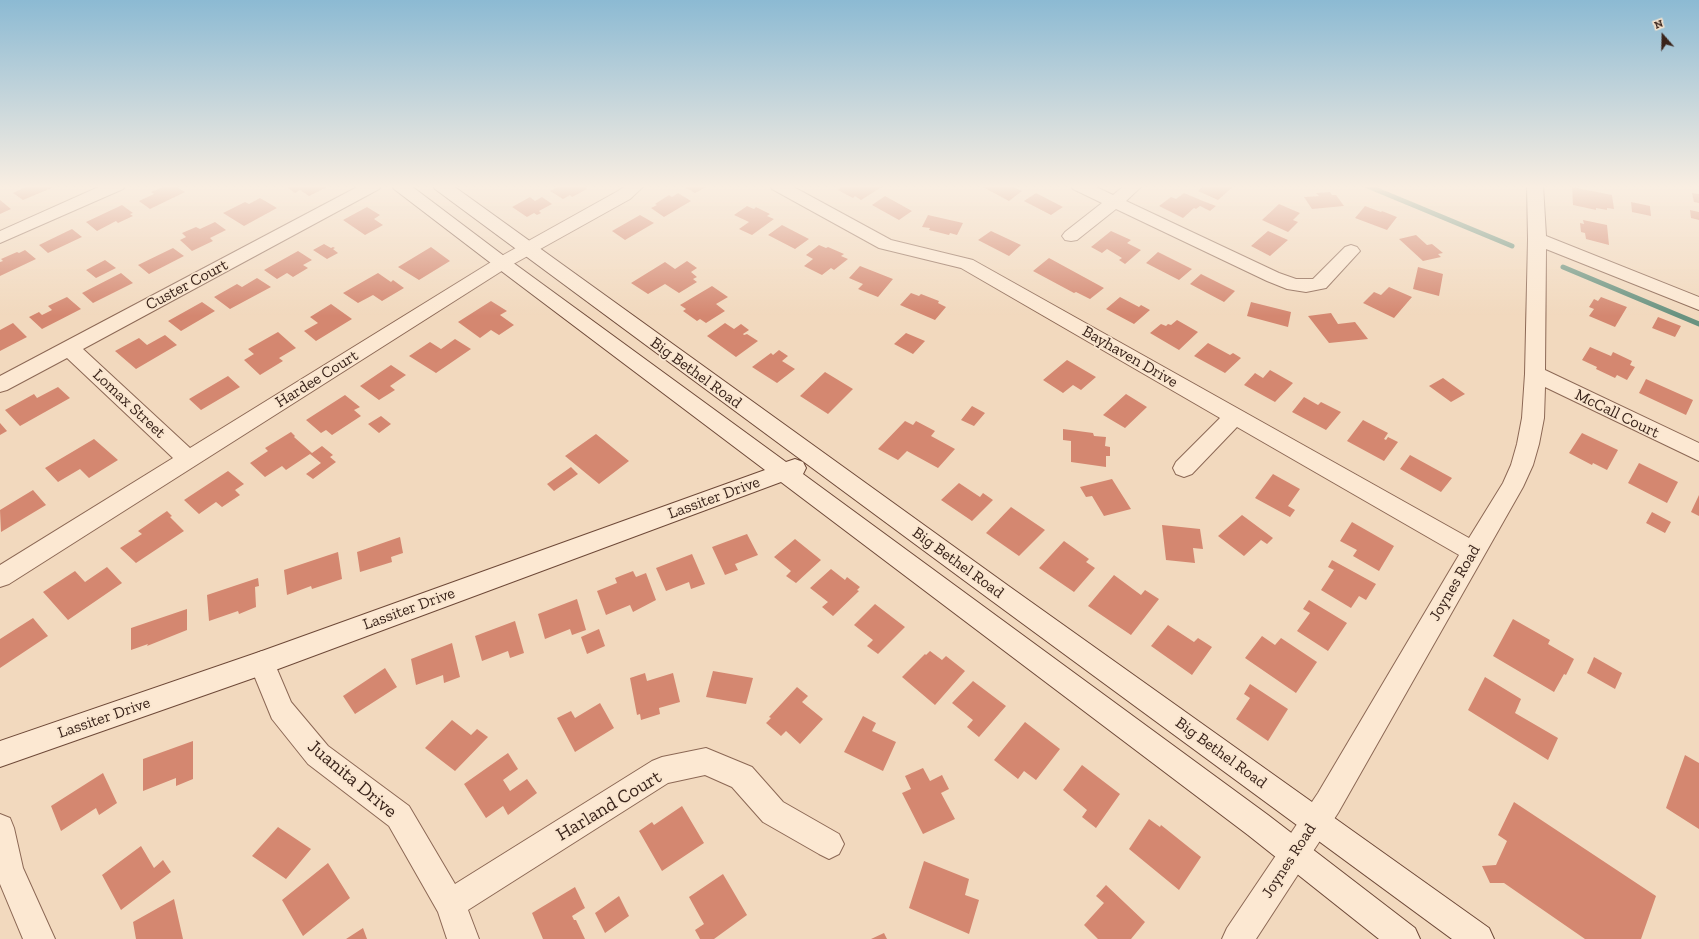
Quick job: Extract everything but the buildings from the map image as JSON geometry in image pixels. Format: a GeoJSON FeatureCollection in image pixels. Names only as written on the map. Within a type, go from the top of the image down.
{"type":"FeatureCollection","features":[{"type":"Feature","properties":{"kind":"street"},"geometry":{"type":"LineString","coordinates":[[0,238],[20,229]]}},
{"type":"Feature","properties":{"kind":"street","name":"Custer Court"},"geometry":{"type":"LineString","coordinates":[[0,385],[291,229]]}},
{"type":"Feature","properties":{"kind":"street","name":"Big Bethel Road"},"geometry":{"type":"LineString","coordinates":[[457,229],[1295,853],[1404,939]]}},
{"type":"Feature","properties":{"kind":"street","name":"Big Bethel Road"},"geometry":{"type":"LineString","coordinates":[[500,229],[1478,939]]}},
{"type":"Feature","properties":{"kind":"street","name":"Hardee Court"},"geometry":{"type":"LineString","coordinates":[[0,577],[502,264],[563,229]]}},
{"type":"Feature","properties":{"kind":"street","name":"Bayhaven Drive"},"geometry":{"type":"LineString","coordinates":[[857,229],[885,244],[967,264],[1473,552]]}},
{"type":"Feature","properties":{"kind":"street"},"geometry":{"type":"LineString","coordinates":[[1071,236],[1080,229]]}},
{"type":"Feature","properties":{"kind":"street"},"geometry":{"type":"LineString","coordinates":[[1171,229],[1273,277],[1294,285],[1306,286],[1319,284],[1351,251]]}},
{"type":"Feature","properties":{"kind":"street","name":"Joynes Road"},"geometry":{"type":"LineString","coordinates":[[1238,939],[1315,822],[1512,487],[1522,465],[1533,418],[1535,374],[1536,229]]}},
{"type":"Feature","properties":{"kind":"street"},"geometry":{"type":"LineString","coordinates":[[1536,239],[1699,304]]}},
{"type":"Feature","properties":{"kind":"street","name":"Lomax Street"},"geometry":{"type":"LineString","coordinates":[[69,348],[188,459]]}},
{"type":"Feature","properties":{"kind":"street","name":"McCall Court"},"geometry":{"type":"LineString","coordinates":[[1535,374],[1699,453]]}},
{"type":"Feature","properties":{"kind":"street"},"geometry":{"type":"LineString","coordinates":[[1184,468],[1235,416]]}},
{"type":"Feature","properties":{"kind":"street","name":"Lassiter Drive"},"geometry":{"type":"LineString","coordinates":[[0,754],[262,663],[817,460]]}},
{"type":"Feature","properties":{"kind":"street","name":"Juanita Drive"},"geometry":{"type":"LineString","coordinates":[[262,663],[281,710],[318,755],[399,816],[450,904],[463,939]]}},
{"type":"Feature","properties":{"kind":"street","name":"Harland Court"},"geometry":{"type":"LineString","coordinates":[[450,904],[662,771],[706,761],[742,777],[773,812],[829,844]]}},
{"type":"Feature","properties":{"kind":"street"},"geometry":{"type":"LineString","coordinates":[[0,828],[9,870],[39,939]]}},
{"type":"Feature","properties":{"kind":"waterway"},"geometry":{"type":"LineString","coordinates":[[1471,229],[1512,246]]}},
{"type":"Feature","properties":{"kind":"waterway"},"geometry":{"type":"LineString","coordinates":[[1563,267],[1699,324]]}}]}
